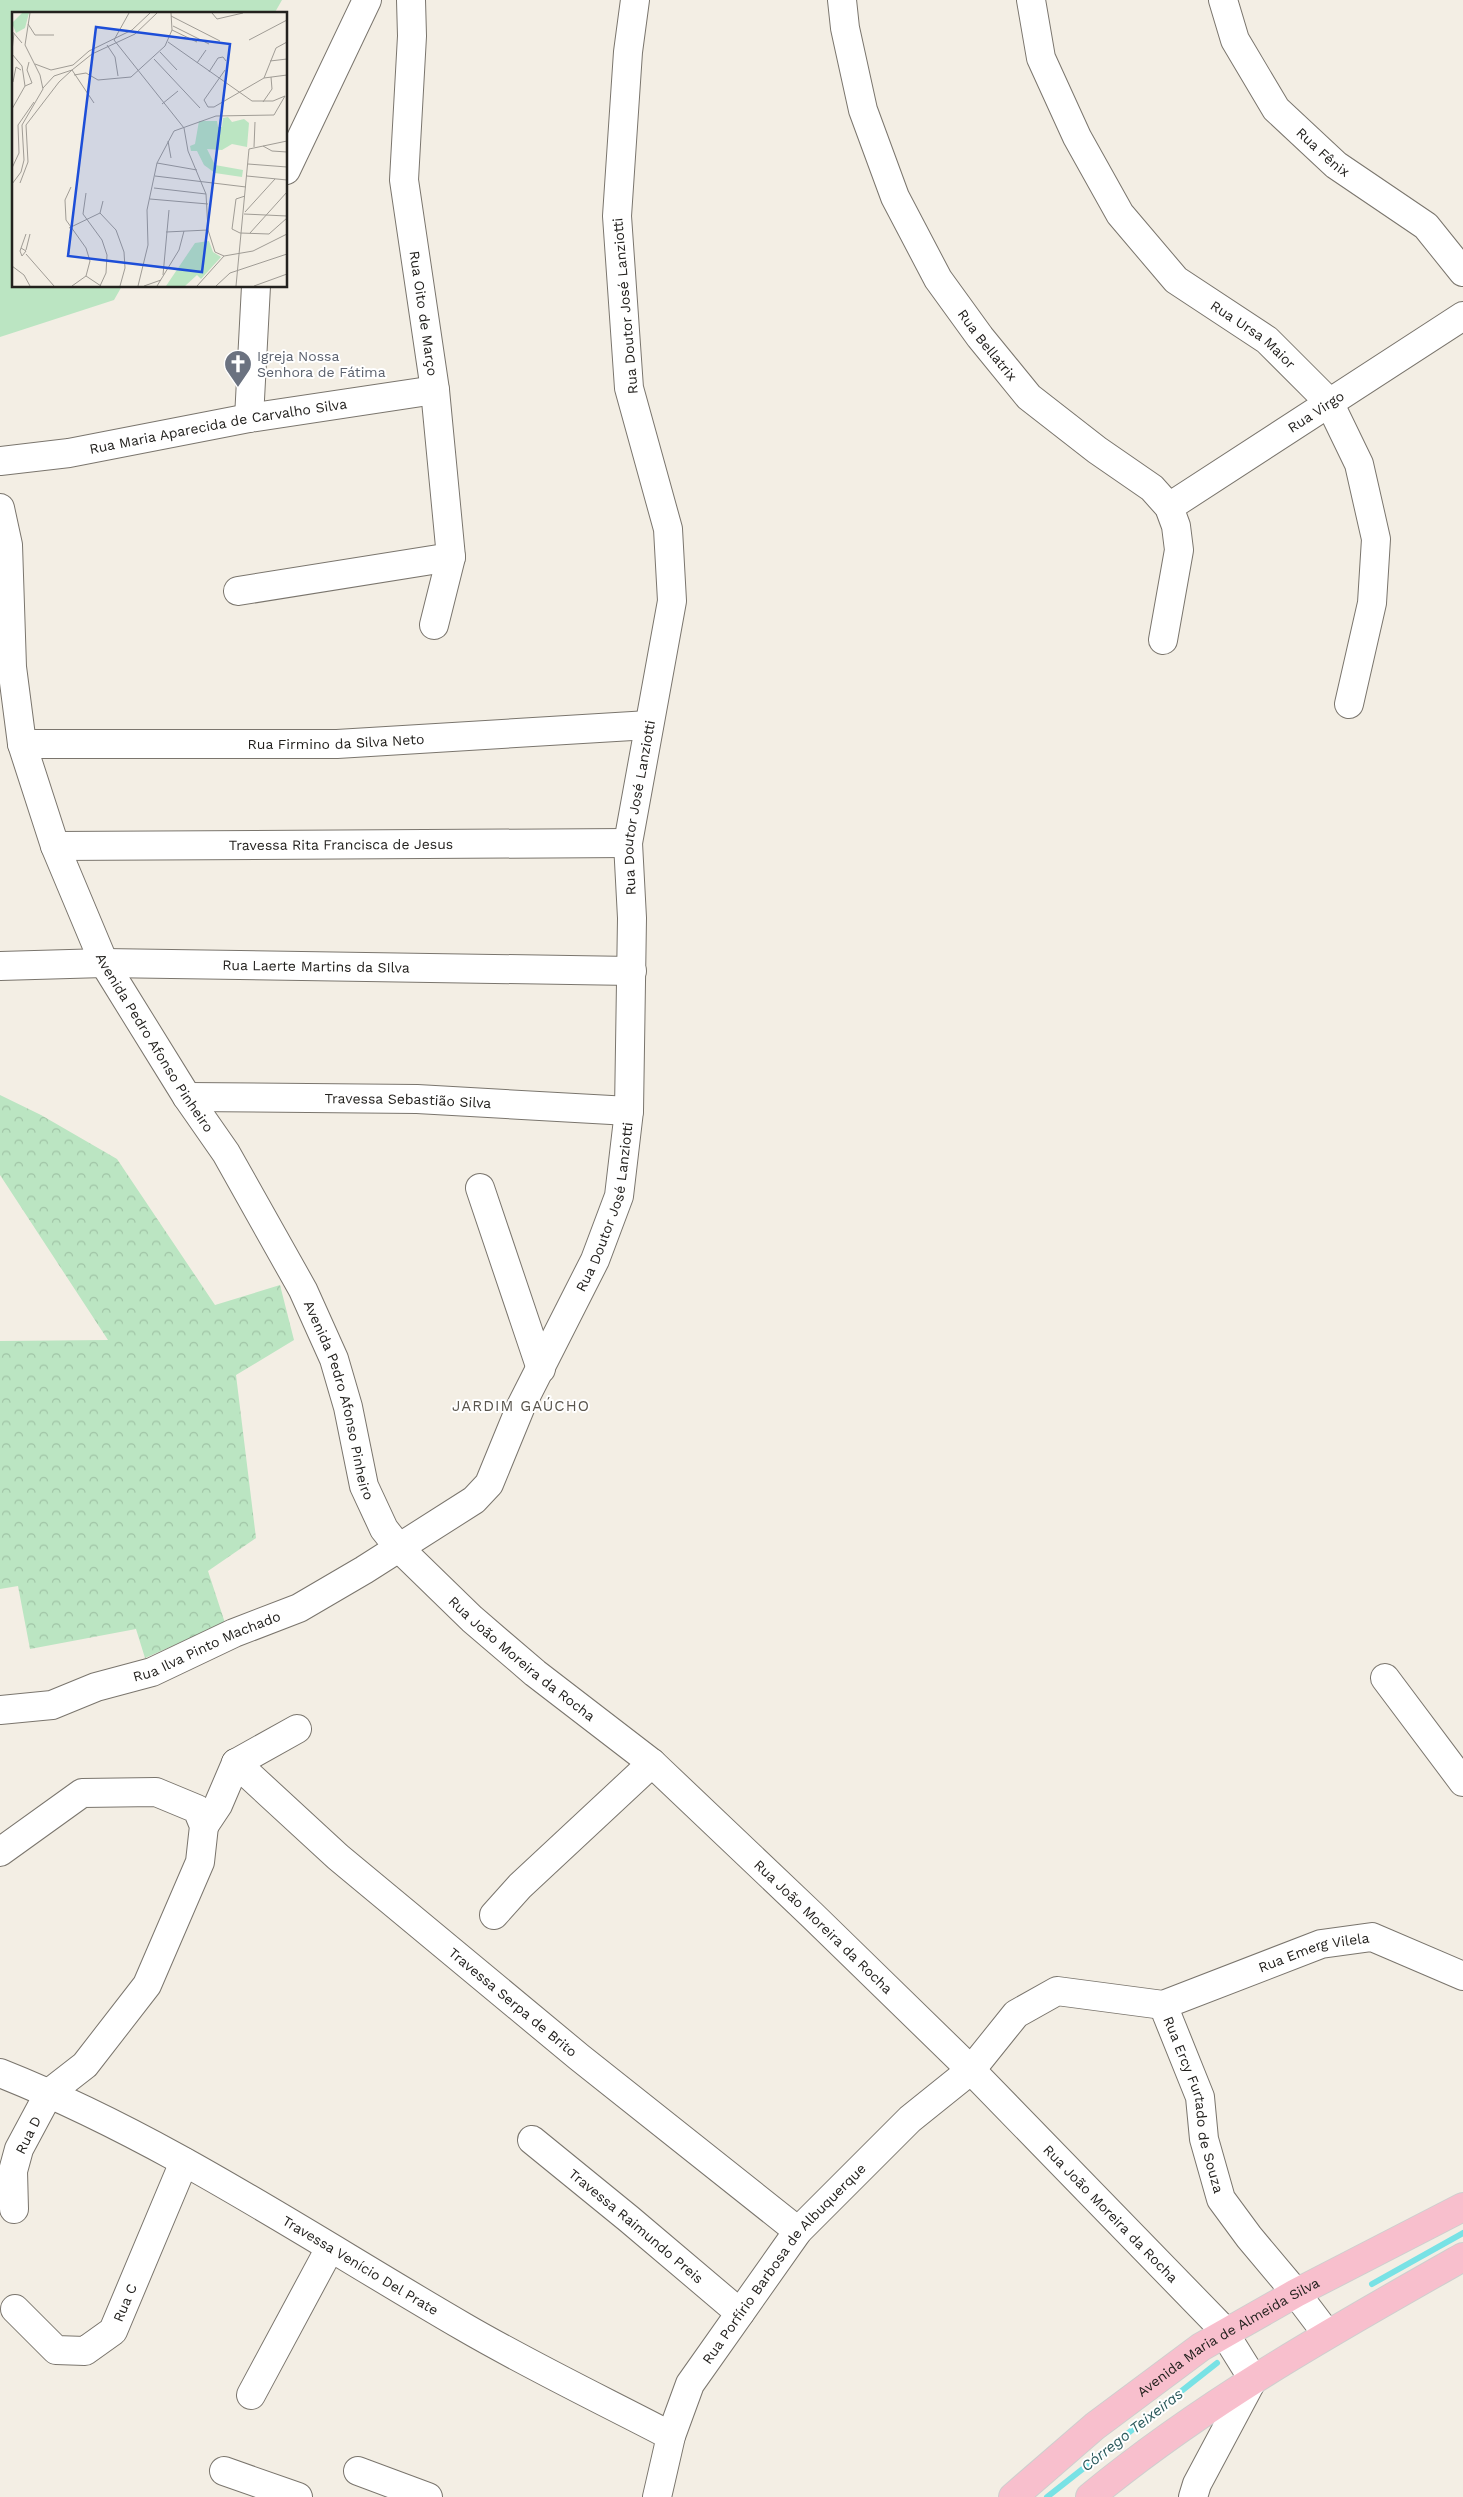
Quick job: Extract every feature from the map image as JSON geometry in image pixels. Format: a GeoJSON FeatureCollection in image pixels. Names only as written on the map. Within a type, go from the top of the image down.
{"type":"FeatureCollection","features":[{"type":"Feature","properties":{"kind":"main road","name":"Avenida Maria de Almeida Silva"},"geometry":{"type":"LineString","coordinates":[[1012,2497],[1095,2426],[1201,2347],[1296,2293],[1463,2207]]}},
{"type":"Feature","properties":{"kind":"main road"},"geometry":{"type":"LineString","coordinates":[[1090,2497],[1126,2467],[1253,2379],[1327,2334],[1463,2257]]}},
{"type":"Feature","properties":{"kind":"street"},"geometry":{"type":"LineString","coordinates":[[288,166],[367,0]]}},
{"type":"Feature","properties":{"kind":"street","name":"Rua Oito de Março"},"geometry":{"type":"LineString","coordinates":[[411,0],[412,36],[404,180],[435,390],[451,557],[434,625]]}},
{"type":"Feature","properties":{"kind":"street","name":"Rua Doutor José Lanziotti"},"geometry":{"type":"LineString","coordinates":[[399,1548],[474,1500],[489,1484],[521,1406],[594,1260],[619,1196],[629,1111],[632,918],[628,844],[672,601],[668,529],[629,388],[616,216],[628,52],[635,0]]}},
{"type":"Feature","properties":{"kind":"street","name":"Rua Bellatrix"},"geometry":{"type":"LineString","coordinates":[[842,0],[845,28],[863,110],[895,197],[938,279],[980,337],[1029,397],[1097,450],[1152,488],[1169,507],[1176,526],[1179,550],[1162,640]]}},
{"type":"Feature","properties":{"kind":"street","name":"Rua Ursa Maior"},"geometry":{"type":"LineString","coordinates":[[1031,0],[1041,58],[1076,137],[1120,214],[1176,280],[1267,340],[1328,402],[1359,464],[1376,538],[1372,603],[1349,704]]}},
{"type":"Feature","properties":{"kind":"street","name":"Rua Fênix"},"geometry":{"type":"LineString","coordinates":[[1223,0],[1235,40],[1276,109],[1336,165],[1426,226],[1463,272]]}},
{"type":"Feature","properties":{"kind":"street"},"geometry":{"type":"LineString","coordinates":[[249,418],[256,288]]}},
{"type":"Feature","properties":{"kind":"street","name":"Rua Virgo"},"geometry":{"type":"LineString","coordinates":[[1169,507],[1463,316]]}},
{"type":"Feature","properties":{"kind":"street","name":"Rua Maria Aparecida de Carvalho Silva"},"geometry":{"type":"LineString","coordinates":[[0,462],[69,453],[249,418],[435,390]]}},
{"type":"Feature","properties":{"kind":"street","name":"Avenida Pedro Afonso Pinheiro"},"geometry":{"type":"LineString","coordinates":[[0,508],[8,545],[12,667],[22,744],[55,846],[104,963],[187,1097],[226,1154],[303,1290],[334,1359],[348,1407],[364,1486],[384,1529],[399,1548]]}},
{"type":"Feature","properties":{"kind":"street"},"geometry":{"type":"LineString","coordinates":[[238,591],[451,557]]}},
{"type":"Feature","properties":{"kind":"street","name":"Rua Firmino da Silva Neto"},"geometry":{"type":"LineString","coordinates":[[22,744],[337,744],[649,725]]}},
{"type":"Feature","properties":{"kind":"street","name":"Travessa Rita Francisca de Jesus"},"geometry":{"type":"LineString","coordinates":[[55,846],[628,844]]}},
{"type":"Feature","properties":{"kind":"street","name":"Rua Laerte Martins da SIlva"},"geometry":{"type":"LineString","coordinates":[[0,966],[104,963],[632,972]]}},
{"type":"Feature","properties":{"kind":"street","name":"Travessa Sebastião Silva"},"geometry":{"type":"LineString","coordinates":[[187,1097],[417,1099],[629,1111]]}},
{"type":"Feature","properties":{"kind":"street"},"geometry":{"type":"LineString","coordinates":[[480,1188],[541,1369]]}},
{"type":"Feature","properties":{"kind":"street","name":"Rua Ilva Pinto Machado"},"geometry":{"type":"LineString","coordinates":[[0,1710],[52,1705],[96,1687],[152,1672],[234,1633],[299,1608],[399,1548]]}},
{"type":"Feature","properties":{"kind":"street","name":"Rua João Moreira da Rocha"},"geometry":{"type":"LineString","coordinates":[[399,1548],[472,1619],[535,1673],[652,1763],[812,1915],[971,2070],[1224,2333],[1253,2379]]}},
{"type":"Feature","properties":{"kind":"street"},"geometry":{"type":"LineString","coordinates":[[1384,1678],[1463,1782]]}},
{"type":"Feature","properties":{"kind":"street"},"geometry":{"type":"LineString","coordinates":[[200,1817],[218,1805],[236,1763],[297,1729]]}},
{"type":"Feature","properties":{"kind":"street","name":"Travessa Serpa de Brito"},"geometry":{"type":"LineString","coordinates":[[236,1763],[346,1864],[579,2056],[798,2231]]}},
{"type":"Feature","properties":{"kind":"street"},"geometry":{"type":"LineString","coordinates":[[494,1915],[520,1886],[652,1763]]}},
{"type":"Feature","properties":{"kind":"street"},"geometry":{"type":"LineString","coordinates":[[0,1852],[82,1793],[156,1792],[200,1817]]}},
{"type":"Feature","properties":{"kind":"street"},"geometry":{"type":"LineString","coordinates":[[0,2074],[50,2093],[85,2065],[147,1985],[200,1862],[200,1817]]}},
{"type":"Feature","properties":{"kind":"street","name":"Rua Emerg Vilela"},"geometry":{"type":"LineString","coordinates":[[1163,2004],[1321,1944],[1372,1937],[1463,1976]]}},
{"type":"Feature","properties":{"kind":"street","name":"Rua Ercy Furtado de Souza"},"geometry":{"type":"LineString","coordinates":[[971,2070],[1016,2014],[1057,1990],[1163,2004],[1200,2096],[1204,2139],[1221,2198],[1249,2237],[1296,2293],[1327,2334]]}},
{"type":"Feature","properties":{"kind":"street","name":"Rua Porfírio Barbosa de Albuquerque"},"geometry":{"type":"LineString","coordinates":[[657,2497],[671,2436],[690,2384],[798,2231],[910,2119],[971,2070]]}},
{"type":"Feature","properties":{"kind":"street","name":"Travessa Venício Del Prate"},"geometry":{"type":"LineString","coordinates":[[50,2093],[184,2162],[465,2328],[671,2436]]}},
{"type":"Feature","properties":{"kind":"street","name":"Rua D"},"geometry":{"type":"LineString","coordinates":[[14,2208],[13,2171],[19,2149],[50,2093]]}},
{"type":"Feature","properties":{"kind":"street","name":"Travessa Raimundo Preis"},"geometry":{"type":"LineString","coordinates":[[532,2140],[630,2218],[740,2312]]}},
{"type":"Feature","properties":{"kind":"street","name":"Rua C"},"geometry":{"type":"LineString","coordinates":[[15,2309],[56,2350],[85,2351],[113,2331],[184,2162]]}},
{"type":"Feature","properties":{"kind":"street"},"geometry":{"type":"LineString","coordinates":[[251,2396],[330,2248]]}},
{"type":"Feature","properties":{"kind":"street"},"geometry":{"type":"LineString","coordinates":[[1193,2497],[1253,2379]]}},
{"type":"Feature","properties":{"kind":"street"},"geometry":{"type":"LineString","coordinates":[[224,2471],[298,2497]]}},
{"type":"Feature","properties":{"kind":"street"},"geometry":{"type":"LineString","coordinates":[[358,2471],[428,2497]]}},
{"type":"Feature","properties":{"kind":"green space"},"geometry":{"type":"Polygon","coordinates":[[[0,0],[282,0],[275,12],[12,12],[12,288],[121,288],[114,300],[0,337],[0,0]]]}},
{"type":"Feature","properties":{"kind":"green space"},"geometry":{"type":"Polygon","coordinates":[[[0,1095],[41,1115],[117,1159],[215,1305],[280,1285],[294,1340],[236,1375],[256,1538],[208,1571],[225,1623],[145,1658],[136,1629],[30,1649],[18,1586],[0,1589],[0,1341],[108,1340],[0,1175],[0,1095]]]}},
{"type":"Feature","properties":{"kind":"waterway","name":"Córrego Teixeiras"},"geometry":{"type":"LineString","coordinates":[[1372,2284],[1463,2233]]}},
{"type":"Feature","properties":{"kind":"waterway","name":"Córrego Teixeiras"},"geometry":{"type":"LineString","coordinates":[[1047,2497],[1217,2363]]}},
{"type":"Feature","properties":{"kind":"place","name":"Igreja Nossa Senhora de Fátima"},"geometry":{"type":"Point","coordinates":[238,388]}},
{"type":"Feature","properties":{"kind":"district","name":"JARDIM GAÚCHO"},"geometry":{"type":"Point","coordinates":[521,1406]}}]}
